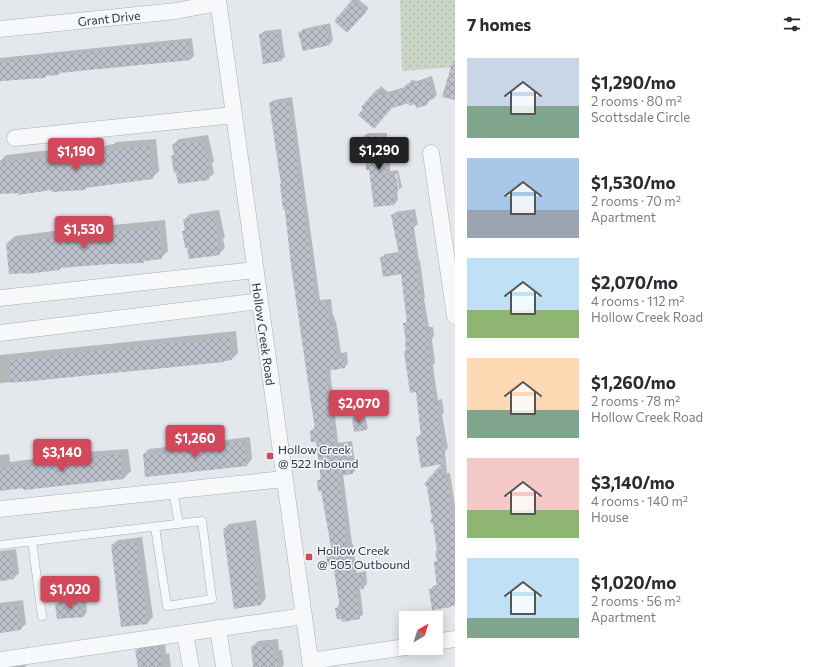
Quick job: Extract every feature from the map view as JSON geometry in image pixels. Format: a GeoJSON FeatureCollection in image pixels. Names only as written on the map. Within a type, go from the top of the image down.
{"type":"FeatureCollection","features":[{"type":"Feature","properties":{"kind":"street","name":"Grant Drive"},"geometry":{"type":"LineString","coordinates":[[0,29],[176,11],[218,1]]}},
{"type":"Feature","properties":{"kind":"street","name":"Hollow Creek Road"},"geometry":{"type":"LineString","coordinates":[[218,1],[310,664]]}},
{"type":"Feature","properties":{"kind":"street"},"geometry":{"type":"LineString","coordinates":[[15,138],[234,115]]}},
{"type":"Feature","properties":{"kind":"street"},"geometry":{"type":"LineString","coordinates":[[431,153],[455,316]]}},
{"type":"Feature","properties":{"kind":"street"},"geometry":{"type":"LineString","coordinates":[[0,298],[255,270]]}},
{"type":"Feature","properties":{"kind":"street"},"geometry":{"type":"LineString","coordinates":[[0,333],[260,302]]}},
{"type":"Feature","properties":{"kind":"street"},"geometry":{"type":"LineString","coordinates":[[0,509],[284,479]]}},
{"type":"Feature","properties":{"kind":"street"},"geometry":{"type":"LineString","coordinates":[[0,660],[304,616]]}},
{"type":"Feature","properties":{"kind":"street"},"geometry":{"type":"LineString","coordinates":[[218,628],[224,667]]}},
{"type":"Feature","properties":{"kind":"street"},"geometry":{"type":"LineString","coordinates":[[185,633],[191,667]]}},
{"type":"Feature","properties":{"kind":"street"},"geometry":{"type":"LineString","coordinates":[[443,641],[455,639]]}},
{"type":"Feature","properties":{"kind":"street"},"geometry":{"type":"LineString","coordinates":[[310,664],[399,648]]}},
{"type":"Feature","properties":{"kind":"lane"},"geometry":{"type":"LineString","coordinates":[[173,491],[179,524]]}},
{"type":"Feature","properties":{"kind":"lane"},"geometry":{"type":"LineString","coordinates":[[0,545],[155,526],[202,521],[212,599],[167,606],[155,526]]}},
{"type":"Feature","properties":{"kind":"lane"},"geometry":{"type":"LineString","coordinates":[[32,541],[42,616]]}},
{"type":"Feature","properties":{"kind":"green space"},"geometry":{"type":"Polygon","coordinates":[[[400,0],[455,0],[455,67],[402,71],[400,0]]]}},
{"type":"Feature","properties":{"kind":"building"},"geometry":{"type":"Polygon","coordinates":[[[352,0],[366,12],[347,33],[334,21],[352,0]]]}},
{"type":"Feature","properties":{"kind":"building"},"geometry":{"type":"Polygon","coordinates":[[[326,26],[330,45],[303,51],[298,32],[326,26]]]}},
{"type":"Feature","properties":{"kind":"building"},"geometry":{"type":"Polygon","coordinates":[[[277,32],[282,61],[263,64],[259,34],[277,32]]]}},
{"type":"Feature","properties":{"kind":"building"},"geometry":{"type":"Polygon","coordinates":[[[188,41],[190,60],[59,73],[59,75],[45,76],[45,78],[0,81],[0,61],[188,41]]]}},
{"type":"Feature","properties":{"kind":"building"},"geometry":{"type":"Polygon","coordinates":[[[452,63],[455,63],[455,100],[442,97],[452,63]]]}},
{"type":"Feature","properties":{"kind":"building"},"geometry":{"type":"Polygon","coordinates":[[[429,79],[434,99],[426,102],[427,105],[416,108],[415,104],[409,106],[409,103],[392,108],[374,129],[358,115],[363,109],[361,107],[377,89],[384,95],[405,89],[404,87],[408,83],[413,84],[429,79]]]}},
{"type":"Feature","properties":{"kind":"building"},"geometry":{"type":"Polygon","coordinates":[[[289,100],[317,303],[327,302],[329,319],[331,319],[333,324],[337,357],[343,356],[345,368],[326,371],[335,446],[349,444],[353,474],[339,476],[348,547],[354,576],[363,575],[364,589],[356,590],[360,619],[342,622],[341,619],[337,619],[335,608],[340,608],[333,564],[328,566],[326,554],[332,553],[321,491],[318,492],[317,480],[321,480],[316,442],[311,442],[310,431],[315,430],[269,103],[289,100]]]}},
{"type":"Feature","properties":{"kind":"building"},"geometry":{"type":"Polygon","coordinates":[[[363,136],[383,136],[383,145],[387,145],[387,175],[395,173],[397,179],[398,192],[393,193],[395,205],[374,207],[369,170],[366,170],[366,162],[363,162],[363,136]]]}},
{"type":"Feature","properties":{"kind":"building"},"geometry":{"type":"Polygon","coordinates":[[[203,140],[208,157],[209,168],[207,168],[209,180],[178,184],[176,173],[174,173],[171,156],[174,155],[172,144],[203,140]]]}},
{"type":"Feature","properties":{"kind":"building"},"geometry":{"type":"Polygon","coordinates":[[[149,146],[153,179],[85,188],[85,190],[52,192],[51,190],[18,195],[18,193],[0,194],[0,162],[46,157],[49,159],[94,155],[99,154],[99,152],[108,151],[108,149],[149,146]]]}},
{"type":"Feature","properties":{"kind":"building"},"geometry":{"type":"Polygon","coordinates":[[[412,212],[414,228],[411,229],[422,303],[420,303],[426,330],[429,330],[431,341],[428,341],[431,378],[435,403],[438,402],[440,418],[438,418],[445,452],[441,453],[444,476],[447,476],[453,519],[455,518],[455,605],[432,610],[429,589],[437,588],[434,562],[437,561],[435,551],[437,551],[433,524],[430,522],[432,518],[427,487],[424,484],[441,464],[421,468],[416,437],[421,436],[416,392],[410,393],[404,351],[406,351],[406,342],[403,323],[407,323],[401,274],[383,277],[380,257],[399,255],[391,215],[412,212]]]}},
{"type":"Feature","properties":{"kind":"building"},"geometry":{"type":"Polygon","coordinates":[[[214,215],[220,244],[218,244],[220,255],[189,259],[187,248],[185,248],[182,231],[185,231],[183,219],[214,215]]]}},
{"type":"Feature","properties":{"kind":"building"},"geometry":{"type":"Polygon","coordinates":[[[159,227],[162,259],[144,261],[144,263],[60,268],[60,270],[26,274],[9,274],[6,243],[56,237],[56,234],[106,229],[106,232],[159,227]]]}},
{"type":"Feature","properties":{"kind":"building"},"geometry":{"type":"Polygon","coordinates":[[[230,337],[232,360],[224,362],[11,383],[9,360],[230,337]]]}},
{"type":"Feature","properties":{"kind":"building"},"geometry":{"type":"Polygon","coordinates":[[[364,416],[367,430],[354,432],[352,418],[364,416]]]}},
{"type":"Feature","properties":{"kind":"building"},"geometry":{"type":"Polygon","coordinates":[[[244,442],[247,466],[145,477],[143,454],[244,442]]]}},
{"type":"Feature","properties":{"kind":"building"},"geometry":{"type":"Polygon","coordinates":[[[122,455],[124,479],[24,490],[23,488],[0,491],[0,468],[122,455]]]}},
{"type":"Feature","properties":{"kind":"building"},"geometry":{"type":"Polygon","coordinates":[[[250,525],[261,605],[234,609],[223,529],[250,525]]]}},
{"type":"Feature","properties":{"kind":"building"},"geometry":{"type":"Polygon","coordinates":[[[137,542],[148,624],[121,627],[111,545],[137,542]]]}},
{"type":"Feature","properties":{"kind":"building"},"geometry":{"type":"Polygon","coordinates":[[[11,554],[14,579],[0,581],[0,555],[11,554]]]}},
{"type":"Feature","properties":{"kind":"building"},"geometry":{"type":"Polygon","coordinates":[[[83,602],[84,617],[57,619],[55,604],[83,602]]]}},
{"type":"Feature","properties":{"kind":"building"},"geometry":{"type":"Polygon","coordinates":[[[18,605],[21,630],[0,633],[0,607],[18,605]]]}},
{"type":"Feature","properties":{"kind":"building"},"geometry":{"type":"Polygon","coordinates":[[[273,644],[274,655],[277,655],[278,667],[253,667],[251,646],[273,644]]]}},
{"type":"Feature","properties":{"kind":"building"},"geometry":{"type":"Polygon","coordinates":[[[160,647],[162,667],[138,667],[135,650],[160,647]]]}},
{"type":"Feature","properties":{"kind":"place","name":"Hollow Creek @ 522 Inbound"},"geometry":{"type":"Point","coordinates":[270,456]}},
{"type":"Feature","properties":{"kind":"place","name":"Hollow Creek @ 505 Outbound"},"geometry":{"type":"Point","coordinates":[309,557]}}]}
